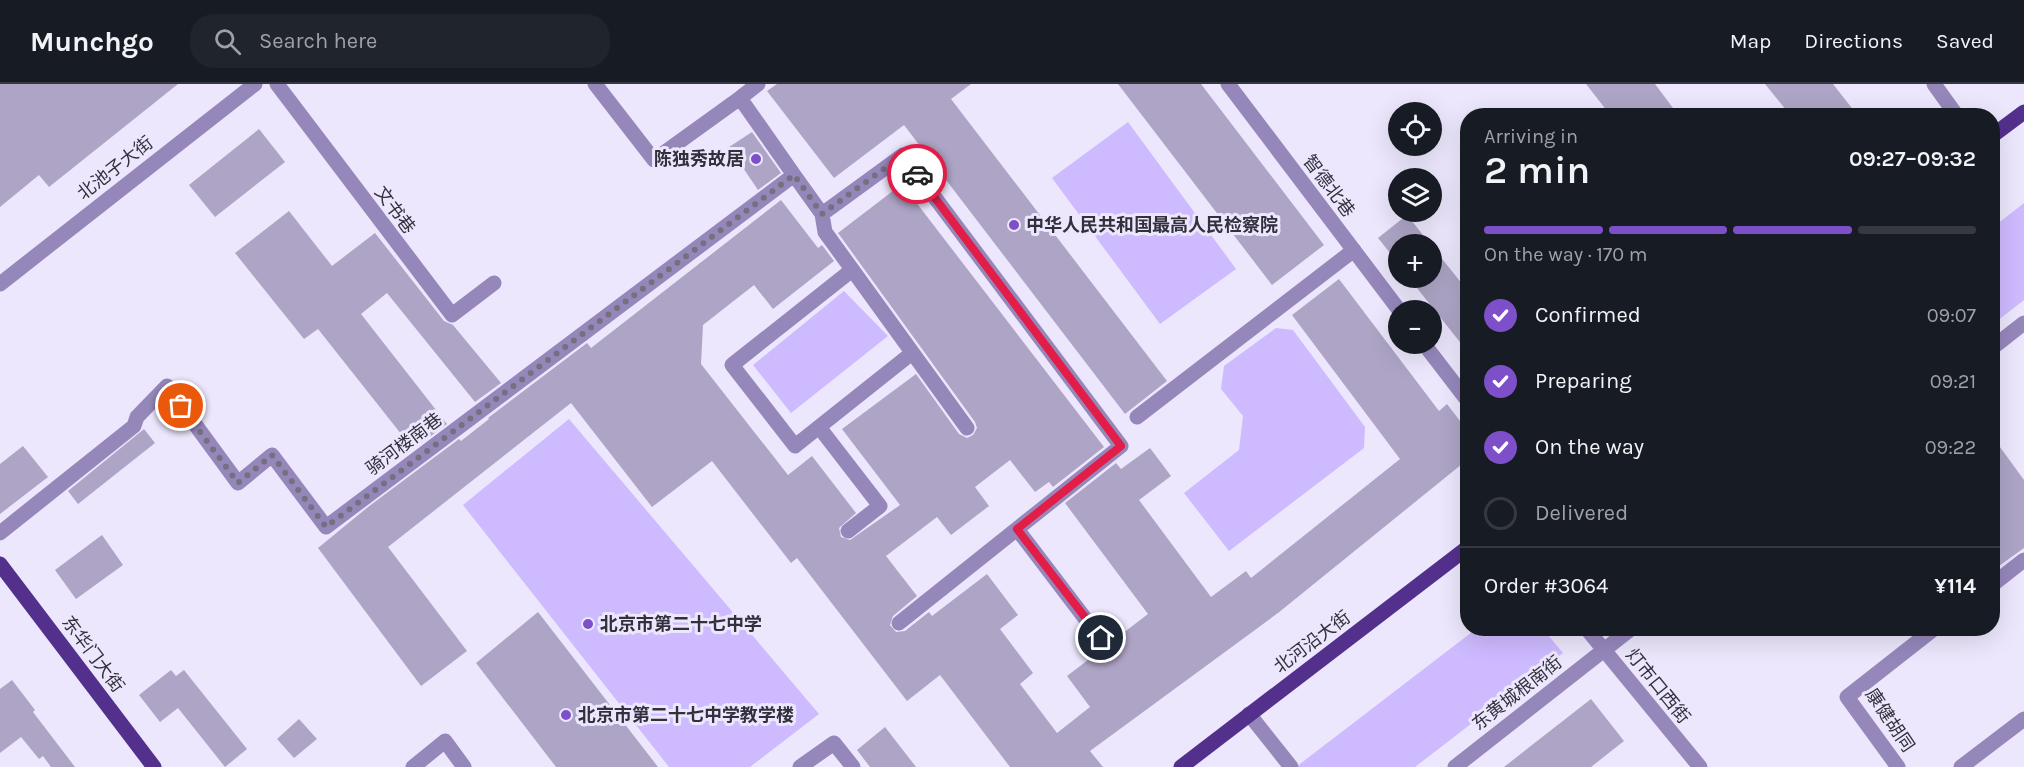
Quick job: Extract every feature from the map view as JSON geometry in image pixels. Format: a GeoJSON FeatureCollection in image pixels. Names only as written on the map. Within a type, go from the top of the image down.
{"type":"FeatureCollection","features":[{"type":"Feature","properties":{"kind":"main road"},"geometry":{"type":"LineString","coordinates":[[2000,130],[2024,112]]}},
{"type":"Feature","properties":{"kind":"main road","name":"北河沿大街"},"geometry":{"type":"LineString","coordinates":[[1181,767],[1460,553]]}},
{"type":"Feature","properties":{"kind":"main road","name":"东华门大街"},"geometry":{"type":"LineString","coordinates":[[0,564],[154,767]]}},
{"type":"Feature","properties":{"kind":"street","name":"北池子大街"},"geometry":{"type":"LineString","coordinates":[[0,284],[255,84]]}},
{"type":"Feature","properties":{"kind":"street","name":"文书巷"},"geometry":{"type":"LineString","coordinates":[[277,84],[452,315],[494,283]]}},
{"type":"Feature","properties":{"kind":"street"},"geometry":{"type":"LineString","coordinates":[[595,84],[654,160],[758,84]]}},
{"type":"Feature","properties":{"kind":"street","name":"智德北巷"},"geometry":{"type":"LineString","coordinates":[[1228,84],[1392,300]]}},
{"type":"Feature","properties":{"kind":"street"},"geometry":{"type":"LineString","coordinates":[[1934,84],[1951,108]]}},
{"type":"Feature","properties":{"kind":"street"},"geometry":{"type":"LineString","coordinates":[[740,98],[822,214],[825,232],[967,428]]}},
{"type":"Feature","properties":{"kind":"street"},"geometry":{"type":"LineString","coordinates":[[822,214],[903,155],[1121,446],[899,623]]}},
{"type":"Feature","properties":{"kind":"street","name":"骑河楼南巷"},"geometry":{"type":"LineString","coordinates":[[0,533],[134,426],[137,417],[167,386],[238,483],[272,455],[326,527],[794,175]]}},
{"type":"Feature","properties":{"kind":"street"},"geometry":{"type":"LineString","coordinates":[[1137,417],[1354,250]]}},
{"type":"Feature","properties":{"kind":"street"},"geometry":{"type":"LineString","coordinates":[[852,270],[732,365],[795,446],[912,353]]}},
{"type":"Feature","properties":{"kind":"street"},"geometry":{"type":"LineString","coordinates":[[2000,342],[2024,323]]}},
{"type":"Feature","properties":{"kind":"street"},"geometry":{"type":"LineString","coordinates":[[1432,354],[1460,391]]}},
{"type":"Feature","properties":{"kind":"street"},"geometry":{"type":"LineString","coordinates":[[819,427],[880,506],[848,531]]}},
{"type":"Feature","properties":{"kind":"street"},"geometry":{"type":"LineString","coordinates":[[1017,529],[1101,638]]}},
{"type":"Feature","properties":{"kind":"street"},"geometry":{"type":"LineString","coordinates":[[2000,579],[2024,560]]}},
{"type":"Feature","properties":{"kind":"street","name":"灯市口西街"},"geometry":{"type":"LineString","coordinates":[[1592,636],[1700,767]]}},
{"type":"Feature","properties":{"kind":"street","name":"东黄城根南街"},"geometry":{"type":"LineString","coordinates":[[1455,767],[1622,636]]}},
{"type":"Feature","properties":{"kind":"street","name":"康健胡同"},"geometry":{"type":"LineString","coordinates":[[1898,767],[1847,697],[1925,636]]}},
{"type":"Feature","properties":{"kind":"street"},"geometry":{"type":"LineString","coordinates":[[1249,714],[1291,767]]}},
{"type":"Feature","properties":{"kind":"street"},"geometry":{"type":"LineString","coordinates":[[1961,767],[2024,719]]}},
{"type":"Feature","properties":{"kind":"street"},"geometry":{"type":"LineString","coordinates":[[413,767],[445,741],[464,767]]}},
{"type":"Feature","properties":{"kind":"street"},"geometry":{"type":"LineString","coordinates":[[800,767],[834,742],[853,767]]}},
{"type":"Feature","properties":{"kind":"shaded area"},"geometry":{"type":"Polygon","coordinates":[[[1128,122],[1236,269],[1160,324],[1052,178],[1128,122]]]}},
{"type":"Feature","properties":{"kind":"shaded area"},"geometry":{"type":"Polygon","coordinates":[[[2024,203],[2024,300],[2000,319],[2000,222],[2024,203]]]}},
{"type":"Feature","properties":{"kind":"shaded area"},"geometry":{"type":"Polygon","coordinates":[[[844,291],[888,336],[791,413],[753,365],[844,291]]]}},
{"type":"Feature","properties":{"kind":"shaded area"},"geometry":{"type":"Polygon","coordinates":[[[1276,328],[1293,330],[1365,427],[1364,448],[1229,551],[1184,493],[1239,450],[1243,416],[1221,389],[1224,366],[1276,328]]]}},
{"type":"Feature","properties":{"kind":"shaded area"},"geometry":{"type":"Polygon","coordinates":[[[569,419],[819,714],[750,767],[669,767],[463,505],[569,419]]]}},
{"type":"Feature","properties":{"kind":"shaded area"},"geometry":{"type":"Polygon","coordinates":[[[1467,636],[1549,636],[1563,653],[1415,767],[1296,767],[1467,636]]]}},
{"type":"Feature","properties":{"kind":"building"},"geometry":{"type":"Polygon","coordinates":[[[0,84],[178,84],[49,187],[39,175],[0,207],[0,84]]]}},
{"type":"Feature","properties":{"kind":"building","name":"中华人民共和国最高人民检察院"},"geometry":{"type":"Polygon","coordinates":[[[777,84],[971,84],[951,99],[1167,381],[1125,414],[904,125],[834,178],[767,91],[777,84]]]}},
{"type":"Feature","properties":{"kind":"building","name":"中华人民共和国最高人民检察院"},"geometry":{"type":"Polygon","coordinates":[[[1118,84],[1201,84],[1324,245],[1272,285],[1118,84]]]}},
{"type":"Feature","properties":{"kind":"building"},"geometry":{"type":"Polygon","coordinates":[[[1586,84],[1655,84],[1673,108],[1605,108],[1586,84]]]}},
{"type":"Feature","properties":{"kind":"building"},"geometry":{"type":"Polygon","coordinates":[[[1765,84],[1833,84],[1852,108],[1784,108],[1765,84]]]}},
{"type":"Feature","properties":{"kind":"building"},"geometry":{"type":"Polygon","coordinates":[[[259,129],[285,162],[215,217],[189,185],[259,129]]]}},
{"type":"Feature","properties":{"kind":"building","name":"陈独秀故居"},"geometry":{"type":"Polygon","coordinates":[[[752,132],[781,173],[758,190],[729,147],[752,132]]]}},
{"type":"Feature","properties":{"kind":"building"},"geometry":{"type":"Polygon","coordinates":[[[902,184],[1104,447],[1053,487],[1049,482],[1035,492],[1010,460],[975,487],[989,506],[951,535],[937,517],[886,556],[917,596],[893,616],[890,625],[896,632],[905,631],[929,612],[932,616],[987,574],[1018,615],[1000,629],[1033,673],[1020,684],[1057,733],[1090,707],[1067,676],[1148,614],[1065,503],[1116,463],[1121,469],[1150,448],[1171,476],[1139,500],[1211,597],[1246,571],[1251,578],[1400,459],[1292,315],[1339,279],[1388,344],[1388,354],[1396,354],[1439,411],[1447,404],[1460,421],[1460,466],[1278,613],[1090,751],[1103,767],[1010,767],[940,675],[907,701],[797,558],[791,563],[712,461],[652,507],[571,403],[388,547],[467,651],[421,686],[318,548],[368,507],[459,439],[461,441],[587,343],[591,348],[781,200],[818,248],[822,245],[834,261],[773,309],[754,285],[703,325],[701,364],[788,475],[812,456],[856,513],[839,528],[841,537],[850,540],[900,505],[842,429],[916,374],[959,434],[967,438],[973,435],[977,428],[975,422],[838,233],[902,184]]]}},
{"type":"Feature","properties":{"kind":"building"},"geometry":{"type":"Polygon","coordinates":[[[289,211],[332,266],[375,233],[444,321],[453,325],[501,383],[475,402],[387,293],[361,314],[447,424],[413,449],[318,329],[304,339],[235,253],[289,211]]]}},
{"type":"Feature","properties":{"kind":"building"},"geometry":{"type":"Polygon","coordinates":[[[1398,222],[1413,222],[1422,234],[1388,234],[1388,250],[1378,238],[1398,222]]]}},
{"type":"Feature","properties":{"kind":"building"},"geometry":{"type":"Polygon","coordinates":[[[1442,259],[1460,281],[1460,342],[1442,320],[1442,300],[1426,300],[1417,288],[1442,288],[1442,259]]]}},
{"type":"Feature","properties":{"kind":"building"},"geometry":{"type":"Polygon","coordinates":[[[144,429],[155,443],[78,504],[68,491],[144,429]]]}},
{"type":"Feature","properties":{"kind":"building"},"geometry":{"type":"Polygon","coordinates":[[[23,446],[48,477],[0,514],[0,464],[23,446]]]}},
{"type":"Feature","properties":{"kind":"building"},"geometry":{"type":"Polygon","coordinates":[[[2000,447],[2024,480],[2024,548],[2000,565],[2000,447]]]}},
{"type":"Feature","properties":{"kind":"building"},"geometry":{"type":"Polygon","coordinates":[[[102,535],[123,565],[76,599],[55,570],[102,535]]]}},
{"type":"Feature","properties":{"kind":"building","name":"北京市第二十七中学教学楼"},"geometry":{"type":"Polygon","coordinates":[[[538,612],[658,767],[556,767],[476,663],[538,612]]]}},
{"type":"Feature","properties":{"kind":"building"},"geometry":{"type":"Polygon","coordinates":[[[171,670],[176,676],[184,670],[247,749],[225,767],[178,708],[160,722],[139,695],[171,670]]]}},
{"type":"Feature","properties":{"kind":"building"},"geometry":{"type":"Polygon","coordinates":[[[12,680],[75,767],[51,767],[43,756],[39,759],[21,737],[0,753],[0,689],[12,680]]]}},
{"type":"Feature","properties":{"kind":"building"},"geometry":{"type":"Polygon","coordinates":[[[1591,699],[1624,741],[1591,767],[1504,767],[1591,699]]]}},
{"type":"Feature","properties":{"kind":"building"},"geometry":{"type":"Polygon","coordinates":[[[299,719],[317,739],[294,758],[277,739],[299,719]]]}},
{"type":"Feature","properties":{"kind":"building"},"geometry":{"type":"Polygon","coordinates":[[[885,727],[916,767],[870,767],[857,750],[885,727]]]}},
{"type":"Feature","properties":{"kind":"way so far"},"geometry":{"type":"LineString","coordinates":[[181,406],[238,483],[272,455],[326,527],[794,175],[822,214],[903,155],[917,174]]}},
{"type":"Feature","properties":{"kind":"place","name":"陈独秀故居"},"geometry":{"type":"Point","coordinates":[756,159]}},
{"type":"Feature","properties":{"kind":"place","name":"中华人民共和国最高人民检察院"},"geometry":{"type":"Point","coordinates":[1014,225]}},
{"type":"Feature","properties":{"kind":"place","name":"北京市第二十七中学"},"geometry":{"type":"Point","coordinates":[588,624]}},
{"type":"Feature","properties":{"kind":"place","name":"北京市第二十七中学教学楼"},"geometry":{"type":"Point","coordinates":[566,715]}},
{"type":"Feature","properties":{"kind":"route"},"geometry":{"type":"LineString","coordinates":[[917,174],[1121,446],[1017,529],[1101,638]]}}]}
